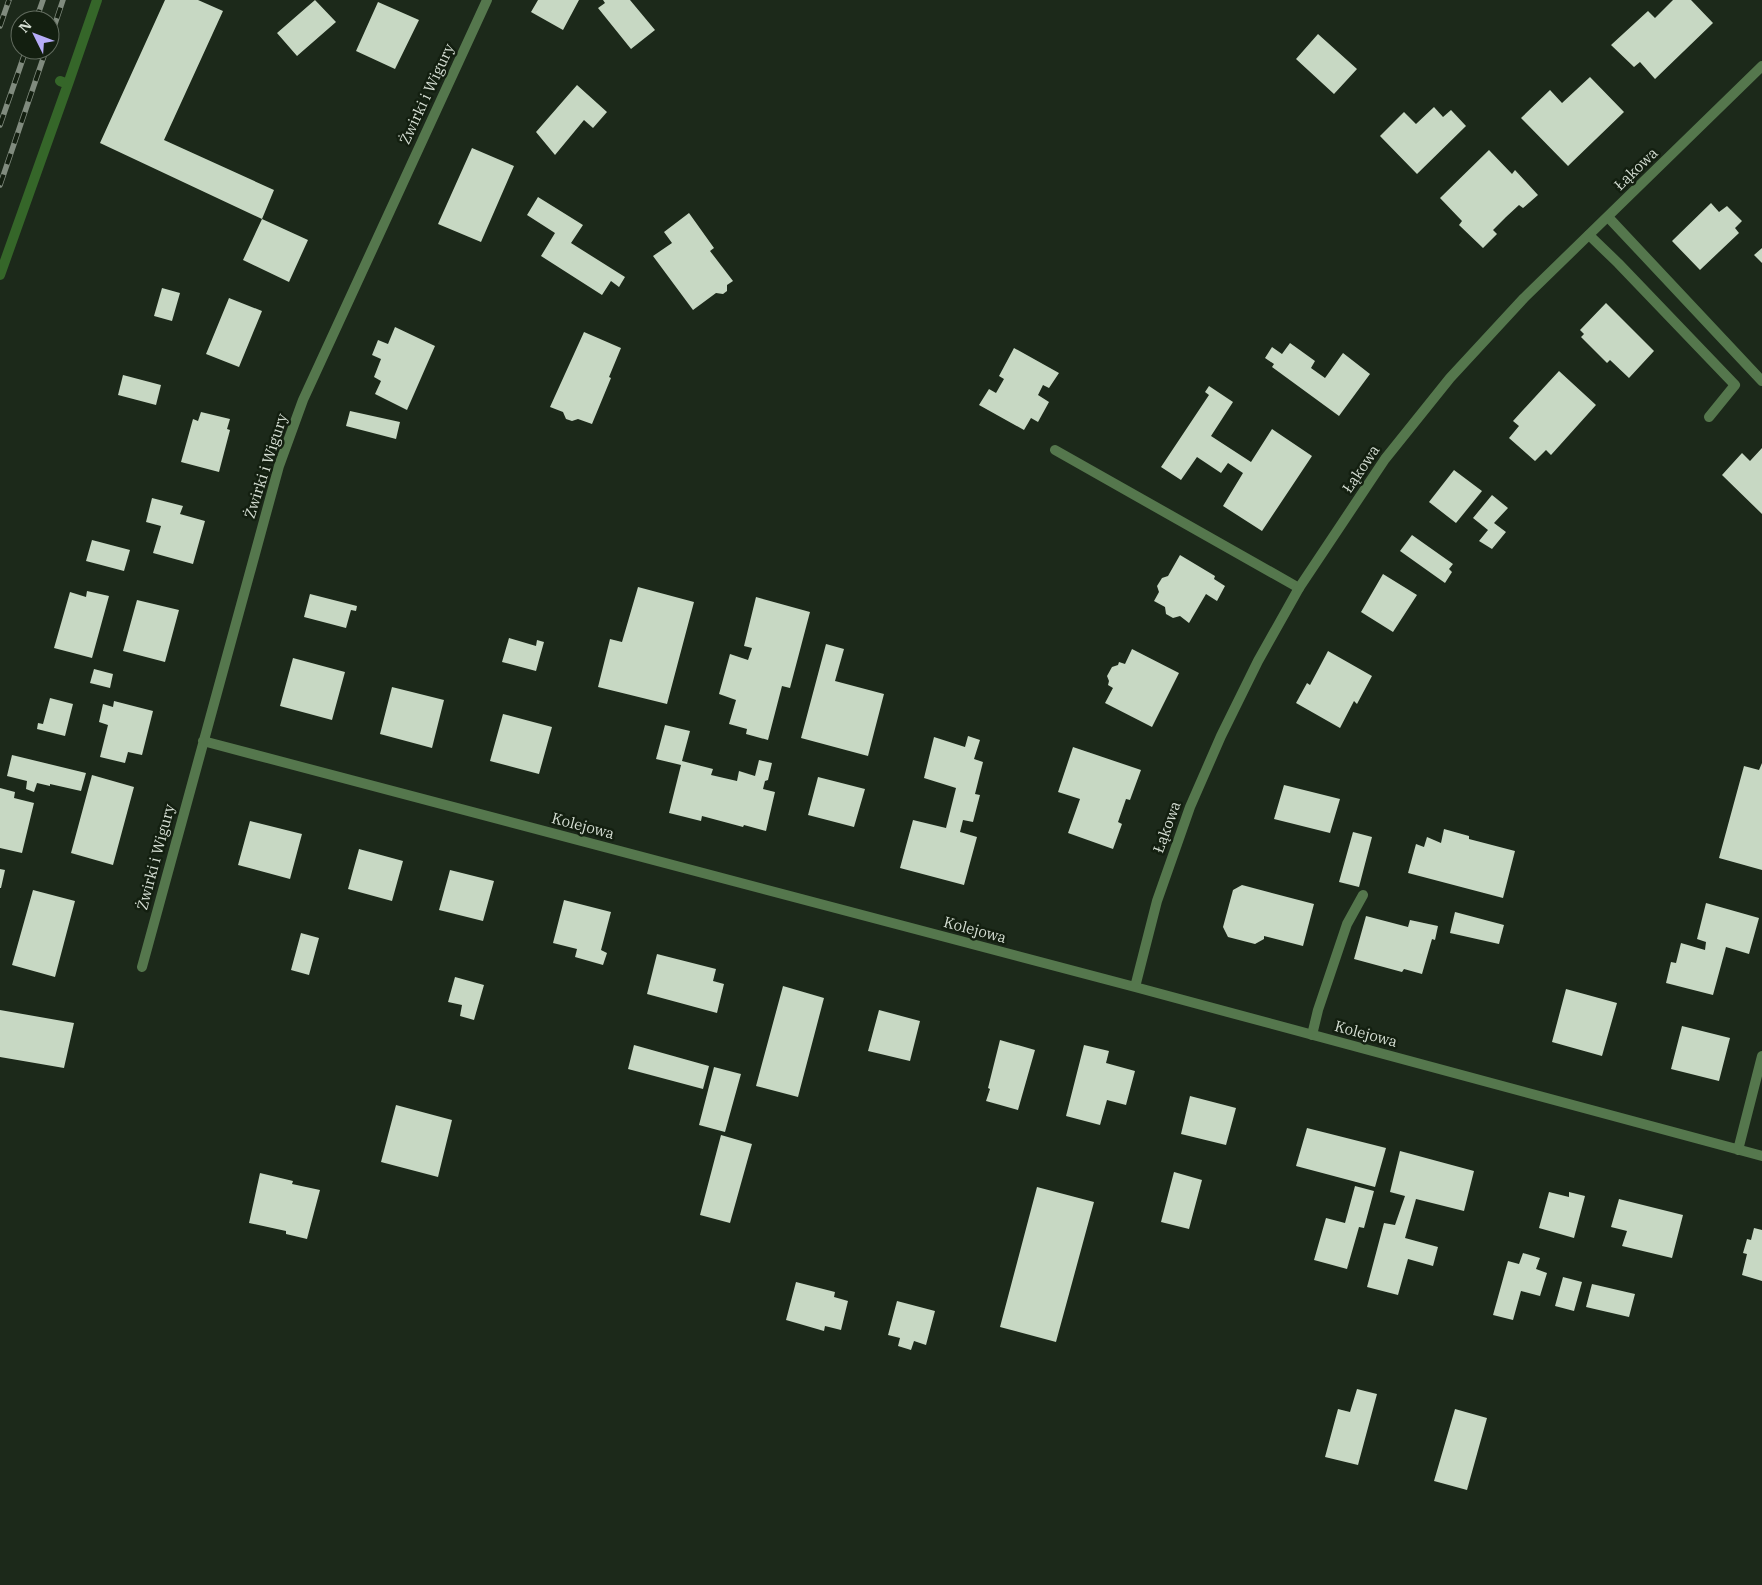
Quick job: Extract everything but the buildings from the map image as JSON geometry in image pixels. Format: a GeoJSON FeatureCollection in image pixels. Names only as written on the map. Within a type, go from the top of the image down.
{"type":"FeatureCollection","features":[{"type":"Feature","properties":{"kind":"street","name":"Żwirki i Wigury"},"geometry":{"type":"LineString","coordinates":[[142,967],[279,466],[303,400],[487,0]]}},
{"type":"Feature","properties":{"kind":"street","name":"Łąkowa"},"geometry":{"type":"LineString","coordinates":[[1135,988],[1157,901],[1190,807],[1221,736],[1299,588],[1385,459],[1450,378],[1524,298],[1762,66]]}},
{"type":"Feature","properties":{"kind":"street"},"geometry":{"type":"LineString","coordinates":[[1608,217],[1762,382]]}},
{"type":"Feature","properties":{"kind":"street"},"geometry":{"type":"LineString","coordinates":[[1589,235],[1735,385],[1709,417]]}},
{"type":"Feature","properties":{"kind":"street"},"geometry":{"type":"LineString","coordinates":[[1055,450],[1299,588]]}},
{"type":"Feature","properties":{"kind":"street","name":"Kolejowa"},"geometry":{"type":"LineString","coordinates":[[203,741],[1762,1156]]}},
{"type":"Feature","properties":{"kind":"street"},"geometry":{"type":"LineString","coordinates":[[1312,1035],[1318,1010],[1346,924],[1362,895]]}},
{"type":"Feature","properties":{"kind":"street"},"geometry":{"type":"LineString","coordinates":[[1738,1150],[1762,1056]]}},
{"type":"Feature","properties":{"kind":"waterway"},"geometry":{"type":"LineString","coordinates":[[68,84],[97,0]]}},
{"type":"Feature","properties":{"kind":"waterway"},"geometry":{"type":"LineString","coordinates":[[0,275],[68,84],[60,81]]}},
{"type":"Feature","properties":{"kind":"railway"},"geometry":{"type":"LineString","coordinates":[[0,26],[9,0]]}},
{"type":"Feature","properties":{"kind":"railway"},"geometry":{"type":"LineString","coordinates":[[40,10],[43,0]]}},
{"type":"Feature","properties":{"kind":"railway"},"geometry":{"type":"LineString","coordinates":[[60,10],[63,0]]}},
{"type":"Feature","properties":{"kind":"railway"},"geometry":{"type":"LineString","coordinates":[[0,125],[23,60]]}},
{"type":"Feature","properties":{"kind":"railway"},"geometry":{"type":"LineString","coordinates":[[0,185],[43,60]]}}]}
